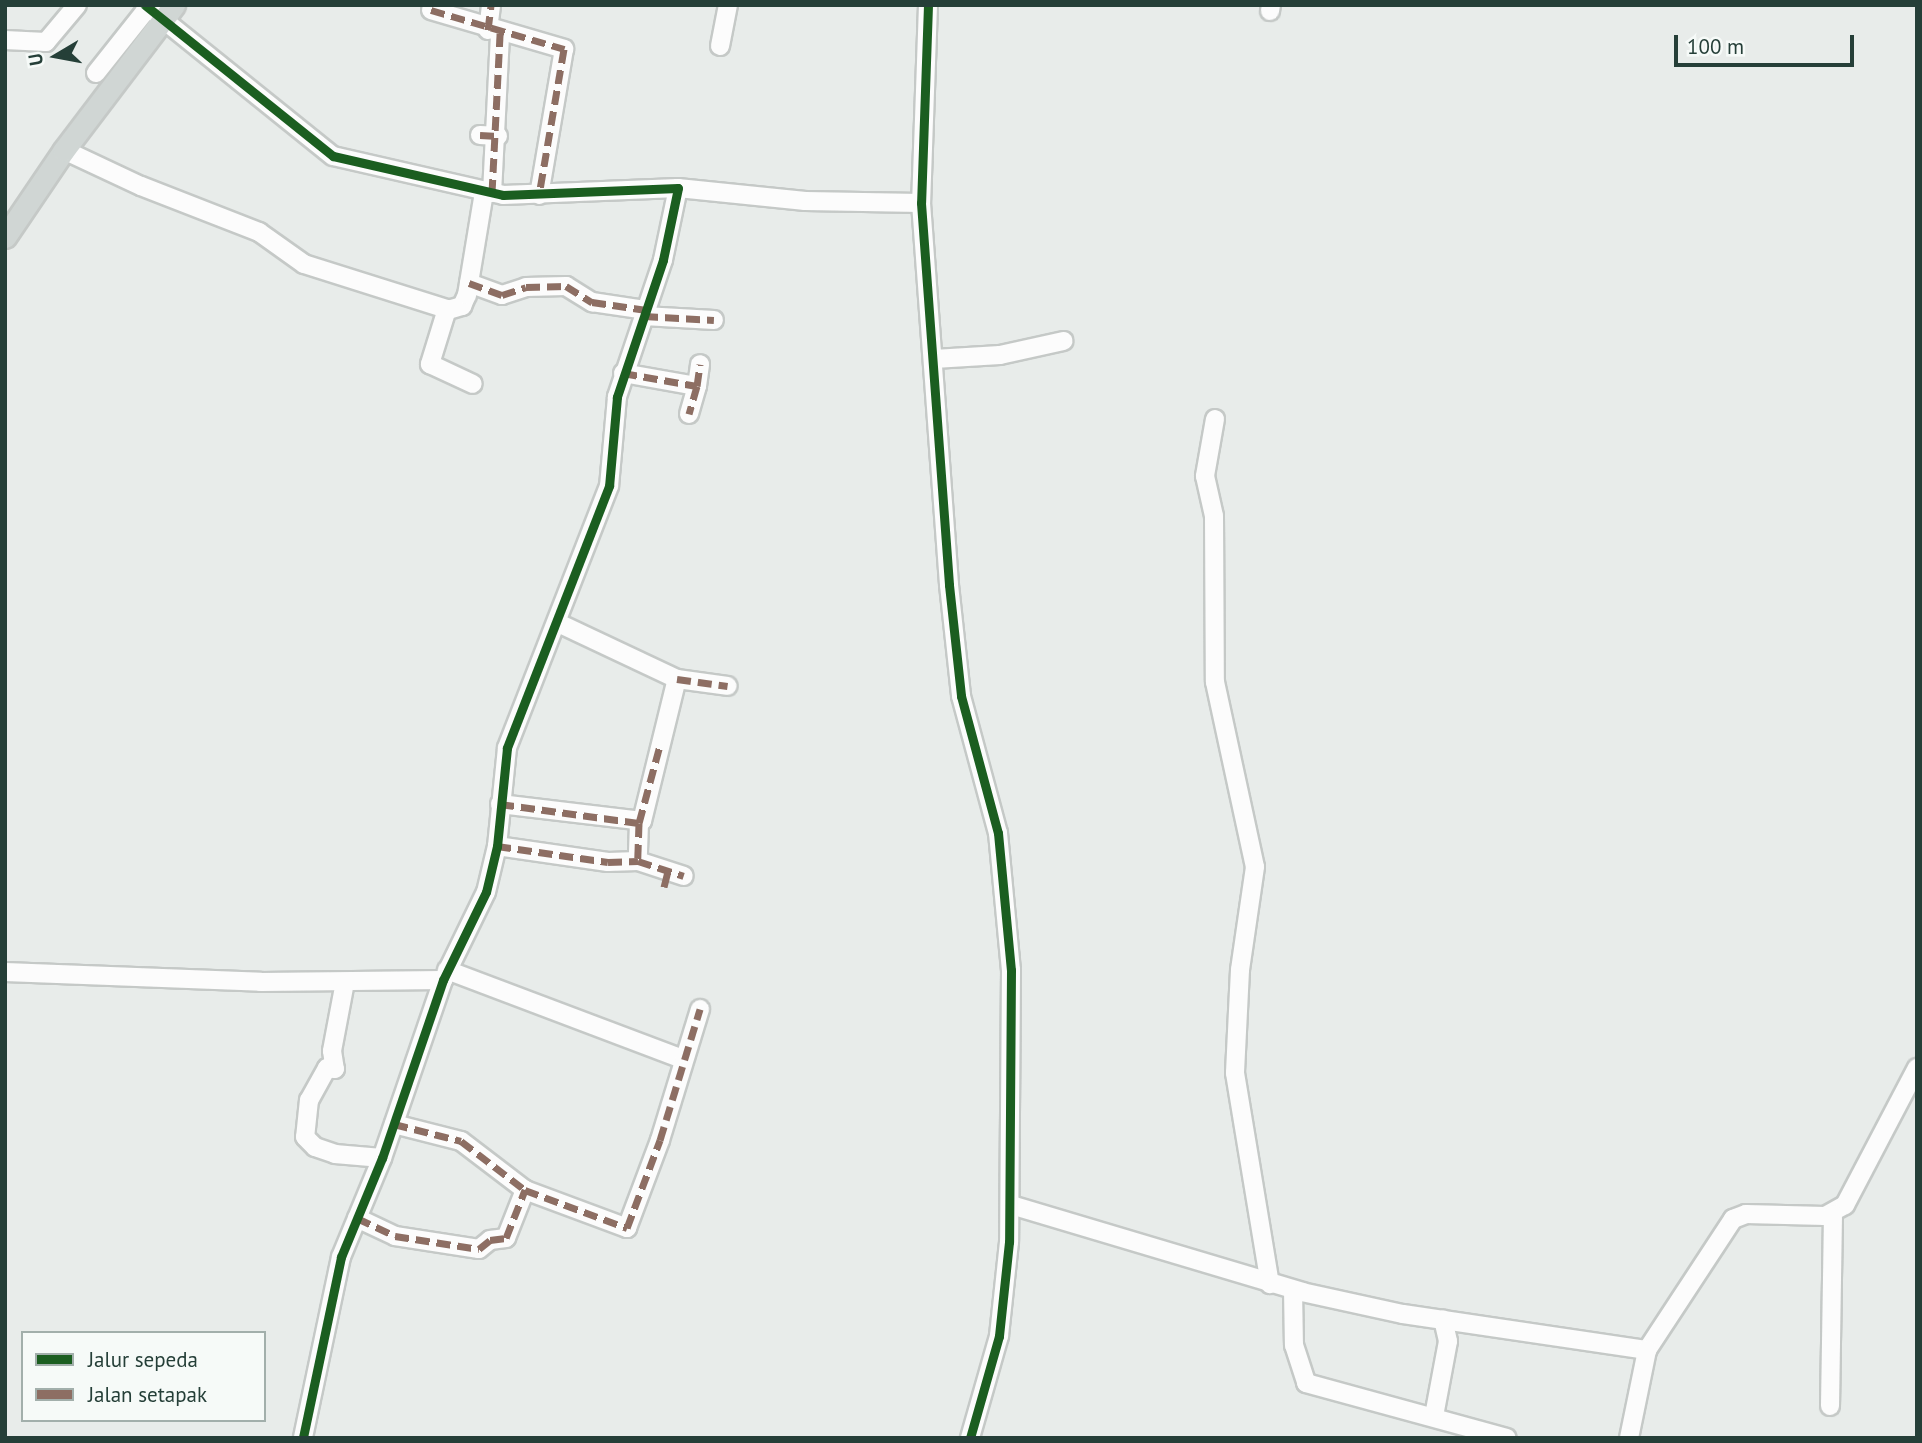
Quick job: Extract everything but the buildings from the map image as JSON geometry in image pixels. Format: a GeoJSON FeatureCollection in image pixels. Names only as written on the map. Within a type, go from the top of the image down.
{"type":"FeatureCollection","features":[{"type":"Feature","properties":{"kind":"main road"},"geometry":{"type":"LineString","coordinates":[[5,237],[156,9]]}},
{"type":"Feature","properties":{"kind":"street"},"geometry":{"type":"LineString","coordinates":[[64,150],[141,186],[258,232],[304,264],[448,310],[463,305],[498,136],[491,5]]}},
{"type":"Feature","properties":{"kind":"street"},"geometry":{"type":"LineString","coordinates":[[720,46],[728,5]]}},
{"type":"Feature","properties":{"kind":"street"},"geometry":{"type":"LineString","coordinates":[[928,5],[921,203],[961,696],[999,833],[1009,912],[1012,1002],[1008,1038],[1011,1205],[999,1336],[970,1438]]}},
{"type":"Feature","properties":{"kind":"street"},"geometry":{"type":"LineString","coordinates":[[5,40],[42,43],[66,9]]}},
{"type":"Feature","properties":{"kind":"street"},"geometry":{"type":"LineString","coordinates":[[96,73],[156,9],[334,156],[488,193],[539,195],[678,188],[805,201],[921,203]]}},
{"type":"Feature","properties":{"kind":"street"},"geometry":{"type":"LineString","coordinates":[[431,10],[494,31],[564,49],[539,195]]}},
{"type":"Feature","properties":{"kind":"street"},"geometry":{"type":"LineString","coordinates":[[480,135],[498,136]]}},
{"type":"Feature","properties":{"kind":"street"},"geometry":{"type":"LineString","coordinates":[[303,1438],[331,1289],[382,1158],[445,975],[486,892],[497,846],[507,748],[558,623],[609,486],[623,373],[663,260],[678,188]]}},
{"type":"Feature","properties":{"kind":"street"},"geometry":{"type":"LineString","coordinates":[[469,283],[502,295],[526,287],[566,286],[601,305],[645,313],[714,320]]}},
{"type":"Feature","properties":{"kind":"street"},"geometry":{"type":"LineString","coordinates":[[448,310],[430,364],[473,384]]}},
{"type":"Feature","properties":{"kind":"street"},"geometry":{"type":"LineString","coordinates":[[934,359],[1000,355],[1063,341]]}},
{"type":"Feature","properties":{"kind":"street"},"geometry":{"type":"LineString","coordinates":[[689,414],[700,364]]}},
{"type":"Feature","properties":{"kind":"street"},"geometry":{"type":"LineString","coordinates":[[623,373],[696,386]]}},
{"type":"Feature","properties":{"kind":"street"},"geometry":{"type":"LineString","coordinates":[[1215,419],[1205,478],[1214,516],[1215,682],[1255,867],[1240,970],[1235,1073],[1270,1284]]}},
{"type":"Feature","properties":{"kind":"street"},"geometry":{"type":"LineString","coordinates":[[558,623],[677,679],[728,686]]}},
{"type":"Feature","properties":{"kind":"street"},"geometry":{"type":"LineString","coordinates":[[638,861],[639,824],[677,679]]}},
{"type":"Feature","properties":{"kind":"street"},"geometry":{"type":"LineString","coordinates":[[500,804],[639,824]]}},
{"type":"Feature","properties":{"kind":"street"},"geometry":{"type":"LineString","coordinates":[[497,846],[608,862],[638,861],[672,878]]}},
{"type":"Feature","properties":{"kind":"street"},"geometry":{"type":"LineString","coordinates":[[5,972],[345,982],[445,975],[683,1059]]}},
{"type":"Feature","properties":{"kind":"street"},"geometry":{"type":"LineString","coordinates":[[345,982],[332,1051],[335,1069],[327,1068],[309,1100],[305,1137],[315,1147],[335,1154],[382,1158]]}},
{"type":"Feature","properties":{"kind":"street"},"geometry":{"type":"LineString","coordinates":[[394,1124],[461,1141],[525,1190],[627,1228],[660,1140],[700,1009]]}},
{"type":"Feature","properties":{"kind":"street"},"geometry":{"type":"LineString","coordinates":[[1629,1438],[1647,1350],[1733,1219],[1746,1214],[1833,1214],[1848,1201],[1917,1068]]}},
{"type":"Feature","properties":{"kind":"street"},"geometry":{"type":"LineString","coordinates":[[357,1218],[395,1236],[479,1249],[491,1240],[506,1238],[525,1190]]}},
{"type":"Feature","properties":{"kind":"street"},"geometry":{"type":"LineString","coordinates":[[1011,1205],[1293,1290],[1443,1320],[1647,1350]]}},
{"type":"Feature","properties":{"kind":"street"},"geometry":{"type":"LineString","coordinates":[[1830,1406],[1833,1214]]}},
{"type":"Feature","properties":{"kind":"street"},"geometry":{"type":"LineString","coordinates":[[1293,1290],[1294,1345],[1306,1383],[1507,1438]]}},
{"type":"Feature","properties":{"kind":"street"},"geometry":{"type":"LineString","coordinates":[[1434,1416],[1448,1341],[1443,1320]]}},
{"type":"Feature","properties":{"kind":"marked path"},"geometry":{"type":"LineString","coordinates":[[488,30],[491,5]]}},
{"type":"Feature","properties":{"kind":"marked path"},"geometry":{"type":"LineString","coordinates":[[431,10],[564,49],[539,195]]}},
{"type":"Feature","properties":{"kind":"marked path"},"geometry":{"type":"LineString","coordinates":[[492,193],[500,33]]}},
{"type":"Feature","properties":{"kind":"marked path"},"geometry":{"type":"LineString","coordinates":[[480,135],[498,136]]}},
{"type":"Feature","properties":{"kind":"marked path"},"geometry":{"type":"LineString","coordinates":[[469,283],[502,295],[526,287],[566,286],[592,302],[646,310]]}},
{"type":"Feature","properties":{"kind":"marked path"},"geometry":{"type":"LineString","coordinates":[[644,316],[714,320]]}},
{"type":"Feature","properties":{"kind":"marked path"},"geometry":{"type":"LineString","coordinates":[[697,386],[700,364]]}},
{"type":"Feature","properties":{"kind":"marked path"},"geometry":{"type":"LineString","coordinates":[[623,373],[697,386],[689,414]]}},
{"type":"Feature","properties":{"kind":"marked path"},"geometry":{"type":"LineString","coordinates":[[677,679],[728,686]]}},
{"type":"Feature","properties":{"kind":"marked path"},"geometry":{"type":"LineString","coordinates":[[500,804],[639,823],[660,745]]}},
{"type":"Feature","properties":{"kind":"marked path"},"geometry":{"type":"LineString","coordinates":[[639,823],[638,861],[684,876]]}},
{"type":"Feature","properties":{"kind":"marked path"},"geometry":{"type":"LineString","coordinates":[[497,846],[608,862],[638,861]]}},
{"type":"Feature","properties":{"kind":"marked path"},"geometry":{"type":"LineString","coordinates":[[664,887],[668,871]]}},
{"type":"Feature","properties":{"kind":"marked path"},"geometry":{"type":"LineString","coordinates":[[394,1124],[461,1141],[525,1190],[627,1228],[660,1140],[700,1009]]}},
{"type":"Feature","properties":{"kind":"marked path"},"geometry":{"type":"LineString","coordinates":[[357,1218],[395,1236],[479,1249],[490,1240],[506,1238],[525,1190]]}},
{"type":"Feature","properties":{"kind":"cycle path"},"geometry":{"type":"LineString","coordinates":[[145,5],[333,156],[503,195],[678,188],[663,260],[617,397],[609,486],[507,748],[497,846],[486,892],[443,980],[382,1158],[341,1257],[303,1438]]}},
{"type":"Feature","properties":{"kind":"cycle path"},"geometry":{"type":"LineString","coordinates":[[928,5],[921,203],[949,585],[961,696],[998,833],[1011,970],[1009,1242],[999,1336],[970,1438]]}}]}
